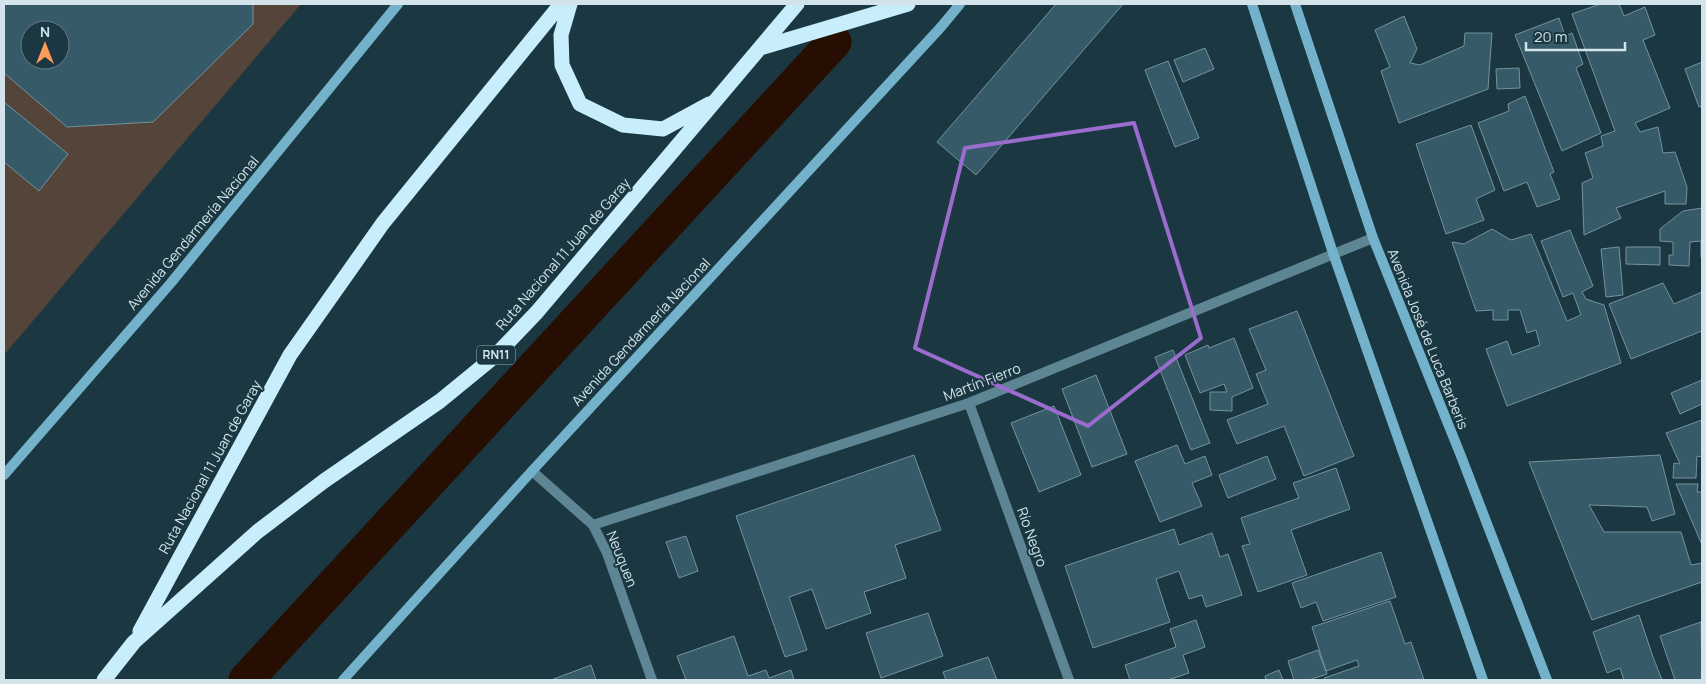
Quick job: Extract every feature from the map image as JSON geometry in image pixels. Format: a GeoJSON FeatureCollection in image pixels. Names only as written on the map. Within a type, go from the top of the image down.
{"type":"FeatureCollection","features":[{"type":"Feature","properties":{"kind":"highway","name":"Ruta Nacional 11 Juan de Garay"},"geometry":{"type":"LineString","coordinates":[[134,642],[237,449],[290,355],[384,223],[490,89],[561,4]]}},
{"type":"Feature","properties":{"kind":"highway"},"geometry":{"type":"LineString","coordinates":[[570,4],[561,35],[562,65],[580,104],[623,126],[663,129],[716,100]]}},
{"type":"Feature","properties":{"kind":"highway","name":"Ruta Nacional 11 Juan de Garay"},"geometry":{"type":"LineString","coordinates":[[104,680],[134,642],[257,532],[324,481],[440,400],[495,356],[537,312],[798,4]]}},
{"type":"Feature","properties":{"kind":"highway"},"geometry":{"type":"LineString","coordinates":[[760,48],[908,4]]}},
{"type":"Feature","properties":{"kind":"main road","name":"Avenida Gendarmería Nacional"},"geometry":{"type":"LineString","coordinates":[[4,475],[170,284],[398,4]]}},
{"type":"Feature","properties":{"kind":"main road","name":"Avenida Gendarmería Nacional"},"geometry":{"type":"LineString","coordinates":[[342,680],[960,4]]}},
{"type":"Feature","properties":{"kind":"main road"},"geometry":{"type":"LineString","coordinates":[[1252,4],[1333,253],[1483,680]]}},
{"type":"Feature","properties":{"kind":"main road","name":"Avenida José de Luca Barberis"},"geometry":{"type":"LineString","coordinates":[[1295,4],[1373,238],[1547,680]]}},
{"type":"Feature","properties":{"kind":"street","name":"Martín Fierro"},"geometry":{"type":"LineString","coordinates":[[593,525],[969,403],[1373,238]]}},
{"type":"Feature","properties":{"kind":"street","name":"Río Negro"},"geometry":{"type":"LineString","coordinates":[[969,403],[1069,680]]}},
{"type":"Feature","properties":{"kind":"street","name":"Neuquen"},"geometry":{"type":"LineString","coordinates":[[532,471],[593,525],[608,553],[652,680]]}},
{"type":"Feature","properties":{"kind":"highlighted area"},"geometry":{"type":"Polygon","coordinates":[[[1134,123],[1201,338],[1088,426],[915,348],[965,148],[1134,123]]]}},
{"type":"Feature","properties":{"kind":"shaded area"},"geometry":{"type":"Polygon","coordinates":[[[4,4],[301,4],[4,355],[4,4]]]}},
{"type":"Feature","properties":{"kind":"building"},"geometry":{"type":"Polygon","coordinates":[[[4,4],[253,4],[253,24],[153,122],[67,127],[4,73],[4,4]]]}},
{"type":"Feature","properties":{"kind":"building"},"geometry":{"type":"Polygon","coordinates":[[[1056,4],[1123,4],[976,175],[937,142],[1056,4]]]}},
{"type":"Feature","properties":{"kind":"building"},"geometry":{"type":"Polygon","coordinates":[[[1600,4],[1619,4],[1624,16],[1645,7],[1655,35],[1643,40],[1670,108],[1635,123],[1640,132],[1658,127],[1663,153],[1675,152],[1687,187],[1686,204],[1665,204],[1665,191],[1616,208],[1621,218],[1584,235],[1582,183],[1593,178],[1585,153],[1603,146],[1601,136],[1615,131],[1572,14],[1600,4]]]}},
{"type":"Feature","properties":{"kind":"building"},"geometry":{"type":"Polygon","coordinates":[[[1404,16],[1417,49],[1410,63],[1420,65],[1464,46],[1465,33],[1492,33],[1488,89],[1399,123],[1381,71],[1390,67],[1375,30],[1404,16]]]}},
{"type":"Feature","properties":{"kind":"building"},"geometry":{"type":"Polygon","coordinates":[[[1559,18],[1565,36],[1572,33],[1583,64],[1576,68],[1601,133],[1562,151],[1515,35],[1559,18]]]}},
{"type":"Feature","properties":{"kind":"building"},"geometry":{"type":"Polygon","coordinates":[[[1205,48],[1214,69],[1183,82],[1174,60],[1205,48]]]}},
{"type":"Feature","properties":{"kind":"building"},"geometry":{"type":"Polygon","coordinates":[[[1168,61],[1199,138],[1175,147],[1145,70],[1168,61]]]}},
{"type":"Feature","properties":{"kind":"building"},"geometry":{"type":"Polygon","coordinates":[[[1702,62],[1702,106],[1699,107],[1685,69],[1702,62]]]}},
{"type":"Feature","properties":{"kind":"building"},"geometry":{"type":"Polygon","coordinates":[[[1519,68],[1520,88],[1497,89],[1496,69],[1519,68]]]}},
{"type":"Feature","properties":{"kind":"building"},"geometry":{"type":"Polygon","coordinates":[[[1525,96],[1554,172],[1550,174],[1560,199],[1537,207],[1527,182],[1504,191],[1478,123],[1509,111],[1508,104],[1525,96]]]}},
{"type":"Feature","properties":{"kind":"building"},"geometry":{"type":"Polygon","coordinates":[[[4,102],[68,154],[39,191],[4,162],[4,102]]]}},
{"type":"Feature","properties":{"kind":"building"},"geometry":{"type":"Polygon","coordinates":[[[1471,125],[1495,190],[1476,199],[1484,220],[1446,234],[1416,144],[1471,125]]]}},
{"type":"Feature","properties":{"kind":"building"},"geometry":{"type":"Polygon","coordinates":[[[1702,208],[1702,257],[1701,241],[1690,242],[1689,266],[1669,265],[1669,255],[1673,255],[1673,242],[1660,241],[1660,229],[1683,211],[1702,208]]]}},
{"type":"Feature","properties":{"kind":"building"},"geometry":{"type":"Polygon","coordinates":[[[1492,229],[1511,240],[1531,234],[1567,321],[1581,315],[1573,293],[1563,297],[1541,241],[1570,230],[1593,286],[1582,292],[1586,299],[1604,305],[1621,363],[1507,406],[1486,349],[1507,341],[1512,355],[1540,345],[1536,330],[1527,333],[1520,310],[1508,310],[1508,320],[1493,320],[1493,310],[1476,311],[1452,242],[1464,244],[1492,229]]]}},
{"type":"Feature","properties":{"kind":"building"},"geometry":{"type":"Polygon","coordinates":[[[1619,247],[1623,295],[1606,297],[1601,249],[1619,247]]]}},
{"type":"Feature","properties":{"kind":"building"},"geometry":{"type":"Polygon","coordinates":[[[1626,247],[1660,247],[1660,265],[1626,264],[1626,247]]]}},
{"type":"Feature","properties":{"kind":"building"},"geometry":{"type":"Polygon","coordinates":[[[1663,283],[1674,304],[1702,292],[1702,331],[1631,359],[1609,304],[1663,283]]]}},
{"type":"Feature","properties":{"kind":"building"},"geometry":{"type":"Polygon","coordinates":[[[1297,311],[1354,456],[1304,476],[1284,426],[1237,444],[1227,420],[1268,404],[1256,374],[1266,370],[1249,329],[1297,311]]]}},
{"type":"Feature","properties":{"kind":"building"},"geometry":{"type":"Polygon","coordinates":[[[1234,338],[1253,388],[1232,397],[1232,411],[1210,410],[1210,392],[1227,392],[1224,384],[1200,393],[1185,355],[1208,345],[1209,348],[1234,338]]]}},
{"type":"Feature","properties":{"kind":"building"},"geometry":{"type":"Polygon","coordinates":[[[1173,350],[1210,443],[1191,450],[1155,357],[1173,350]]]}},
{"type":"Feature","properties":{"kind":"building"},"geometry":{"type":"Polygon","coordinates":[[[1096,375],[1127,454],[1092,467],[1062,389],[1096,375]]]}},
{"type":"Feature","properties":{"kind":"building"},"geometry":{"type":"Polygon","coordinates":[[[1702,380],[1702,404],[1680,414],[1671,393],[1702,380]]]}},
{"type":"Feature","properties":{"kind":"building"},"geometry":{"type":"Polygon","coordinates":[[[1054,406],[1081,475],[1039,492],[1011,423],[1054,406]]]}},
{"type":"Feature","properties":{"kind":"building"},"geometry":{"type":"Polygon","coordinates":[[[1702,420],[1702,457],[1697,456],[1696,478],[1673,478],[1674,463],[1680,464],[1666,433],[1702,420]]]}},
{"type":"Feature","properties":{"kind":"building"},"geometry":{"type":"Polygon","coordinates":[[[1177,445],[1185,464],[1205,456],[1212,475],[1192,483],[1202,506],[1160,522],[1135,461],[1177,445]]]}},
{"type":"Feature","properties":{"kind":"building"},"geometry":{"type":"Polygon","coordinates":[[[914,455],[941,530],[895,545],[906,578],[864,592],[871,613],[826,629],[812,589],[789,597],[807,650],[785,657],[736,516],[914,455]]]}},
{"type":"Feature","properties":{"kind":"building"},"geometry":{"type":"Polygon","coordinates":[[[1660,455],[1675,514],[1652,521],[1647,507],[1589,505],[1604,532],[1681,532],[1691,565],[1702,563],[1702,582],[1592,620],[1529,462],[1660,455]]]}},
{"type":"Feature","properties":{"kind":"building"},"geometry":{"type":"Polygon","coordinates":[[[1267,456],[1276,479],[1228,498],[1219,475],[1267,456]]]}},
{"type":"Feature","properties":{"kind":"building"},"geometry":{"type":"Polygon","coordinates":[[[1336,468],[1350,509],[1291,530],[1307,575],[1258,592],[1242,546],[1250,544],[1241,518],[1299,498],[1293,483],[1336,468]]]}},
{"type":"Feature","properties":{"kind":"building"},"geometry":{"type":"Polygon","coordinates":[[[1676,484],[1698,484],[1697,492],[1702,492],[1702,545],[1676,484]]]}},
{"type":"Feature","properties":{"kind":"building"},"geometry":{"type":"Polygon","coordinates":[[[1174,529],[1179,545],[1212,533],[1220,557],[1228,554],[1242,595],[1206,607],[1202,595],[1189,599],[1179,571],[1156,579],[1170,622],[1093,648],[1065,566],[1174,529]]]}},
{"type":"Feature","properties":{"kind":"building"},"geometry":{"type":"Polygon","coordinates":[[[686,536],[698,571],[679,578],[666,542],[686,536]]]}},
{"type":"Feature","properties":{"kind":"building"},"geometry":{"type":"Polygon","coordinates":[[[1381,552],[1396,597],[1323,621],[1316,602],[1301,608],[1292,583],[1381,552]]]}},
{"type":"Feature","properties":{"kind":"building"},"geometry":{"type":"Polygon","coordinates":[[[1390,601],[1405,644],[1411,642],[1424,680],[1325,680],[1324,678],[1359,666],[1357,660],[1326,671],[1312,627],[1390,601]]]}},
{"type":"Feature","properties":{"kind":"building"},"geometry":{"type":"Polygon","coordinates":[[[928,613],[943,656],[881,678],[866,633],[928,613]]]}},
{"type":"Feature","properties":{"kind":"building"},"geometry":{"type":"Polygon","coordinates":[[[1639,615],[1662,680],[1624,680],[1620,668],[1607,673],[1593,632],[1639,615]]]}},
{"type":"Feature","properties":{"kind":"building"},"geometry":{"type":"Polygon","coordinates":[[[1196,620],[1205,647],[1183,655],[1189,673],[1168,680],[1130,680],[1125,665],[1176,647],[1170,629],[1196,620]]]}},
{"type":"Feature","properties":{"kind":"building"},"geometry":{"type":"Polygon","coordinates":[[[1701,622],[1702,680],[1675,680],[1660,636],[1701,622]]]}},
{"type":"Feature","properties":{"kind":"building"},"geometry":{"type":"Polygon","coordinates":[[[734,636],[748,676],[766,670],[769,678],[791,670],[794,680],[686,680],[677,656],[734,636]]]}},
{"type":"Feature","properties":{"kind":"building"},"geometry":{"type":"Polygon","coordinates":[[[1318,650],[1327,674],[1309,680],[1294,680],[1288,661],[1318,650]]]}},
{"type":"Feature","properties":{"kind":"building"},"geometry":{"type":"Polygon","coordinates":[[[988,657],[997,680],[946,680],[943,672],[988,657]]]}},
{"type":"Feature","properties":{"kind":"building"},"geometry":{"type":"Polygon","coordinates":[[[591,665],[596,680],[551,680],[591,665]]]}},
{"type":"Feature","properties":{"kind":"building"},"geometry":{"type":"Polygon","coordinates":[[[1279,670],[1283,680],[1266,680],[1265,676],[1279,670]]]}},
{"type":"Feature","properties":{"kind":"waterway"},"geometry":{"type":"LineString","coordinates":[[246,680],[834,42]]}}]}
